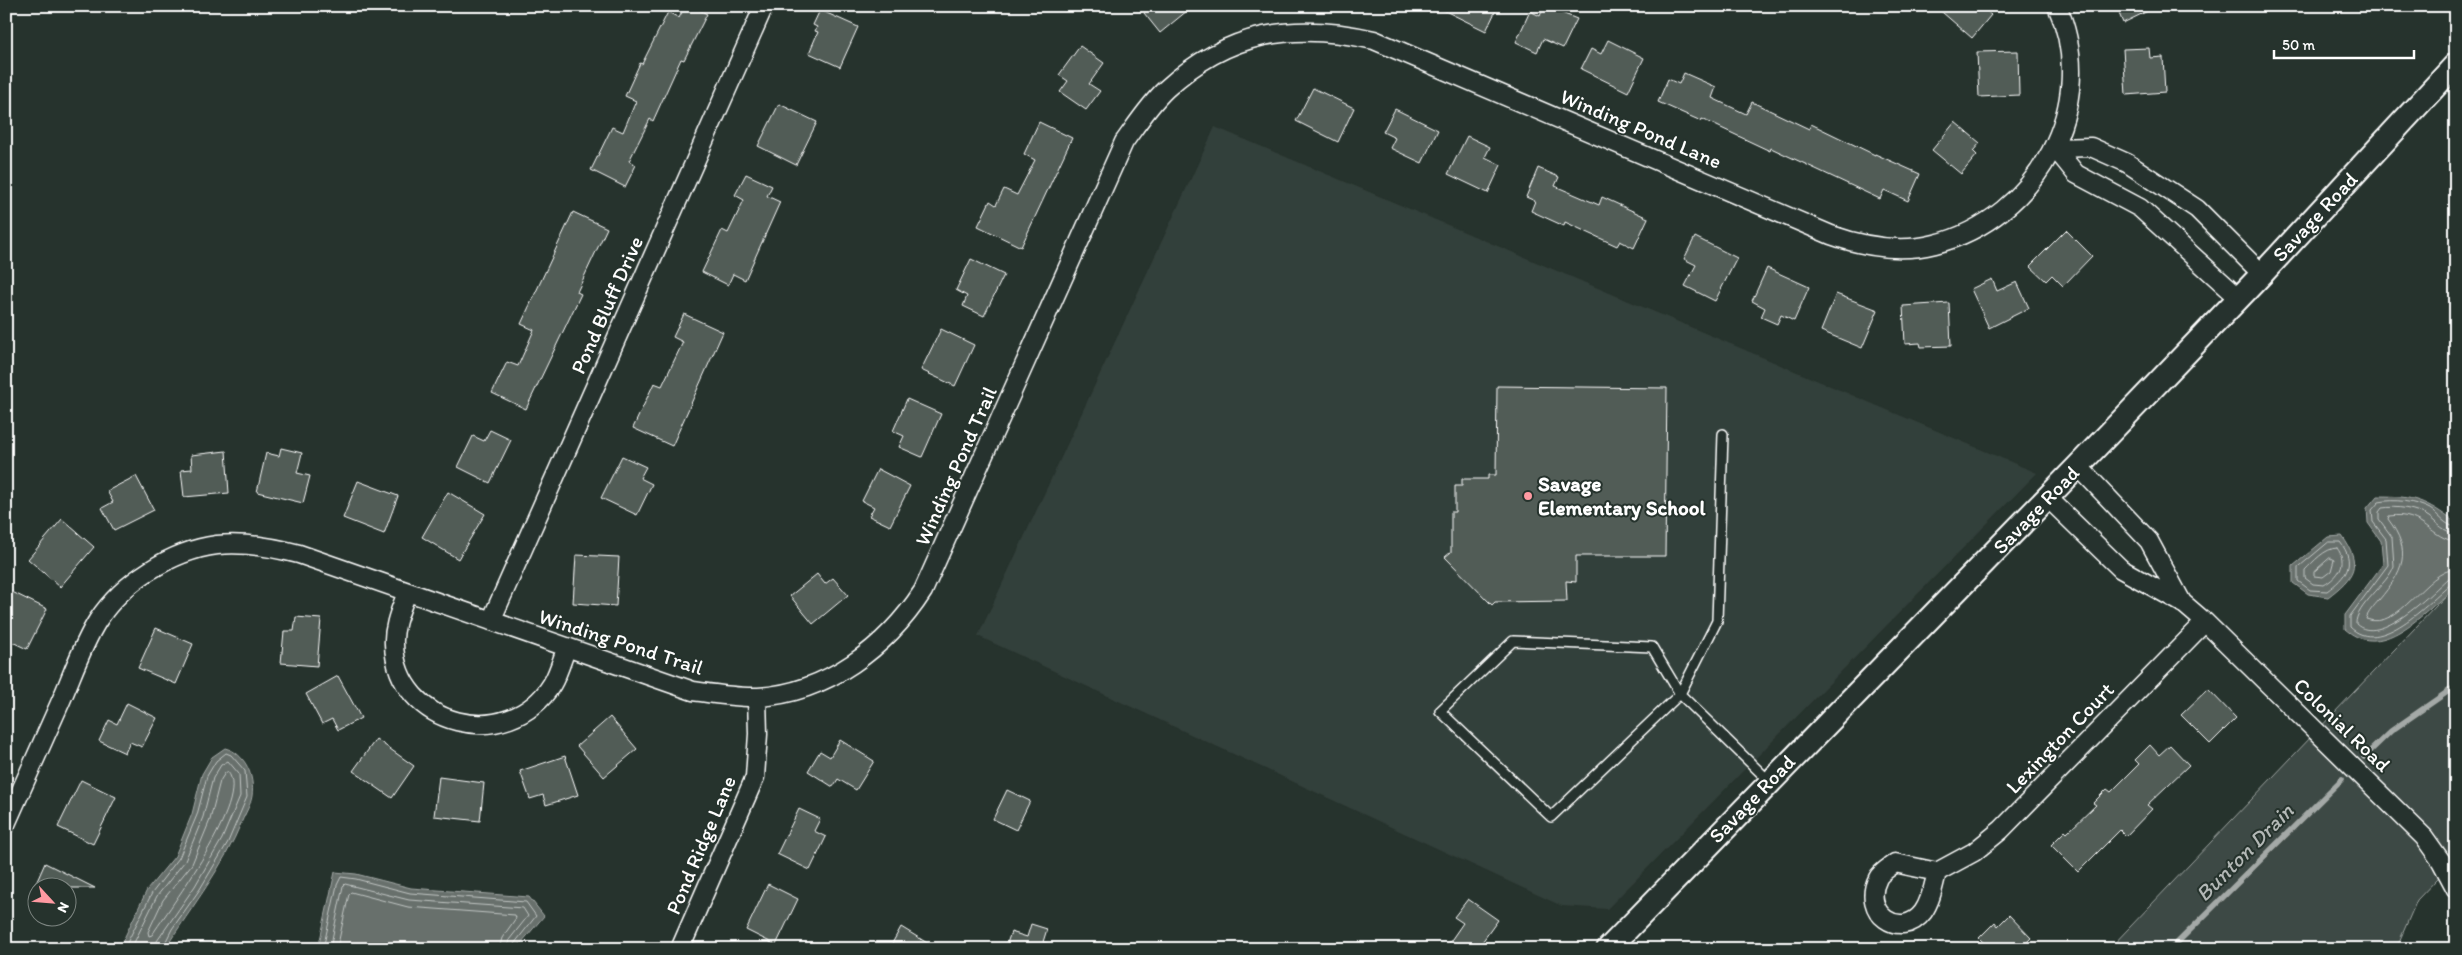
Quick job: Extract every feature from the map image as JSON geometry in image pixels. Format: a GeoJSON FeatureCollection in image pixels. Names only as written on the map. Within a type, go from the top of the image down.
{"type":"FeatureCollection","features":[{"type":"Feature","properties":{"kind":"street","name":"Pond Bluff Drive"},"geometry":{"type":"LineString","coordinates":[[491,622],[764,6]]}},
{"type":"Feature","properties":{"kind":"street"},"geometry":{"type":"LineString","coordinates":[[2055,148],[2066,114],[2070,82],[2069,49],[2062,18],[2057,6]]}},
{"type":"Feature","properties":{"kind":"street","name":"Winding Pond Lane"},"geometry":{"type":"LineString","coordinates":[[1184,76],[1195,65],[1229,47],[1268,34],[1319,30],[1374,40],[1831,235],[1879,248],[1934,245],[1959,237],[1982,226],[2008,208],[2026,191],[2055,148]]}},
{"type":"Feature","properties":{"kind":"street","name":"Savage Road"},"geometry":{"type":"LineString","coordinates":[[1608,949],[1769,781],[2048,498],[2262,274],[2456,64]]}},
{"type":"Feature","properties":{"kind":"street","name":"Winding Pond Trail"},"geometry":{"type":"LineString","coordinates":[[6,824],[98,620],[126,588],[154,568],[201,548],[228,545],[269,547],[299,554],[566,649],[693,691],[757,697],[800,688],[840,671],[875,648],[909,613],[934,569],[1124,142],[1144,114],[1166,89],[1184,76]]}},
{"type":"Feature","properties":{"kind":"street"},"geometry":{"type":"LineString","coordinates":[[2055,148],[2091,147],[2127,163],[2197,209],[2262,274]]}},
{"type":"Feature","properties":{"kind":"street"},"geometry":{"type":"LineString","coordinates":[[2055,148],[2076,174],[2140,208],[2239,298]]}},
{"type":"Feature","properties":{"kind":"street","name":"Colonial Road"},"geometry":{"type":"LineString","coordinates":[[2078,466],[2150,541],[2184,604]]}},
{"type":"Feature","properties":{"kind":"street","name":"Colonial Road"},"geometry":{"type":"LineString","coordinates":[[2048,498],[2121,569],[2184,604],[2205,622],[2424,837],[2441,861],[2456,889]]}},
{"type":"Feature","properties":{"kind":"street"},"geometry":{"type":"LineString","coordinates":[[407,592],[395,626],[395,658],[410,692],[431,711],[442,718],[458,723],[483,724],[508,720],[529,709],[552,684],[566,649]]}},
{"type":"Feature","properties":{"kind":"street","name":"Lexington Court"},"geometry":{"type":"LineString","coordinates":[[1938,872],[1974,852],[2001,830],[2205,622]]}},
{"type":"Feature","properties":{"kind":"street","name":"Pond Ridge Lane"},"geometry":{"type":"LineString","coordinates":[[680,949],[755,777],[758,734],[757,697]]}},
{"type":"Feature","properties":{"kind":"lane"},"geometry":{"type":"LineString","coordinates":[[1723,434],[1717,621],[1680,694],[1551,817],[1440,711],[1513,641],[1652,647],[1680,694],[1769,781]]}},
{"type":"Feature","properties":{"kind":"shaded area","name":"Savage Elementary School"},"geometry":{"type":"Polygon","coordinates":[[[1215,127],[2037,473],[1607,909],[1562,906],[978,636],[1215,127]]]}},
{"type":"Feature","properties":{"kind":"shaded area"},"geometry":{"type":"Polygon","coordinates":[[[2456,585],[2456,859],[2417,900],[2396,949],[2109,949],[2456,585]]]}},
{"type":"Feature","properties":{"kind":"water"},"geometry":{"type":"Polygon","coordinates":[[[2377,496],[2411,498],[2436,509],[2456,523],[2456,585],[2410,625],[2389,637],[2367,640],[2345,629],[2345,615],[2383,564],[2381,541],[2368,523],[2367,508],[2377,496]]]}},
{"type":"Feature","properties":{"kind":"water"},"geometry":{"type":"Polygon","coordinates":[[[2342,536],[2354,563],[2349,577],[2337,590],[2328,597],[2308,594],[2293,583],[2293,566],[2328,537],[2342,536]]]}},
{"type":"Feature","properties":{"kind":"water"},"geometry":{"type":"Polygon","coordinates":[[[225,748],[243,760],[250,773],[253,788],[249,806],[226,855],[165,949],[119,949],[147,890],[175,856],[192,814],[202,774],[212,757],[225,748]]]}},
{"type":"Feature","properties":{"kind":"water"},"geometry":{"type":"Polygon","coordinates":[[[335,872],[356,874],[411,888],[529,897],[544,916],[516,949],[318,949],[335,872]]]}},
{"type":"Feature","properties":{"kind":"building"},"geometry":{"type":"Polygon","coordinates":[[[685,6],[692,6],[707,14],[684,60],[681,59],[653,121],[650,119],[629,161],[636,165],[625,187],[591,170],[612,127],[623,132],[636,101],[625,96],[640,63],[642,64],[668,12],[679,18],[685,6]]]}},
{"type":"Feature","properties":{"kind":"building"},"geometry":{"type":"Polygon","coordinates":[[[1151,6],[1193,6],[1160,33],[1144,13],[1151,6]]]}},
{"type":"Feature","properties":{"kind":"building"},"geometry":{"type":"Polygon","coordinates":[[[1435,6],[1498,6],[1486,31],[1435,6]]]}},
{"type":"Feature","properties":{"kind":"building"},"geometry":{"type":"Polygon","coordinates":[[[1544,6],[1577,19],[1563,48],[1543,39],[1537,52],[1516,42],[1530,11],[1540,16],[1544,6]]]}},
{"type":"Feature","properties":{"kind":"building"},"geometry":{"type":"Polygon","coordinates":[[[1935,6],[1981,6],[1991,15],[1972,38],[1935,6]]]}},
{"type":"Feature","properties":{"kind":"building"},"geometry":{"type":"Polygon","coordinates":[[[2116,6],[2158,6],[2123,23],[2116,6]]]}},
{"type":"Feature","properties":{"kind":"building"},"geometry":{"type":"Polygon","coordinates":[[[820,10],[858,27],[840,67],[809,53],[818,32],[815,31],[817,27],[813,25],[820,10]]]}},
{"type":"Feature","properties":{"kind":"building"},"geometry":{"type":"Polygon","coordinates":[[[1608,40],[1644,58],[1628,92],[1581,69],[1591,49],[1601,54],[1608,40]]]}},
{"type":"Feature","properties":{"kind":"building"},"geometry":{"type":"Polygon","coordinates":[[[1080,46],[1104,63],[1089,84],[1100,91],[1086,110],[1060,92],[1068,81],[1059,75],[1080,46]]]}},
{"type":"Feature","properties":{"kind":"building"},"geometry":{"type":"Polygon","coordinates":[[[2149,48],[2150,58],[2163,57],[2165,92],[2126,95],[2123,49],[2149,48]]]}},
{"type":"Feature","properties":{"kind":"building"},"geometry":{"type":"Polygon","coordinates":[[[2018,51],[2019,95],[1979,97],[1977,52],[2018,51]]]}},
{"type":"Feature","properties":{"kind":"building"},"geometry":{"type":"Polygon","coordinates":[[[1684,73],[1716,87],[1712,98],[1746,114],[1752,102],[1809,129],[1811,124],[1920,174],[1908,201],[1884,190],[1880,199],[1771,148],[1770,151],[1702,119],[1701,121],[1658,102],[1668,79],[1679,84],[1684,73]]]}},
{"type":"Feature","properties":{"kind":"building"},"geometry":{"type":"Polygon","coordinates":[[[1313,88],[1354,108],[1338,142],[1296,121],[1313,88]]]}},
{"type":"Feature","properties":{"kind":"building"},"geometry":{"type":"Polygon","coordinates":[[[779,104],[817,122],[796,165],[758,146],[779,104]]]}},
{"type":"Feature","properties":{"kind":"building"},"geometry":{"type":"Polygon","coordinates":[[[1395,109],[1438,130],[1422,163],[1390,148],[1395,138],[1383,132],[1395,109]]]}},
{"type":"Feature","properties":{"kind":"building"},"geometry":{"type":"Polygon","coordinates":[[[1039,122],[1072,138],[1021,247],[978,226],[990,201],[996,205],[1004,189],[1017,195],[1035,160],[1024,154],[1039,122]]]}},
{"type":"Feature","properties":{"kind":"building"},"geometry":{"type":"Polygon","coordinates":[[[1955,122],[1980,143],[1973,151],[1977,155],[1961,174],[1932,150],[1955,122]]]}},
{"type":"Feature","properties":{"kind":"building"},"geometry":{"type":"Polygon","coordinates":[[[1467,136],[1490,147],[1485,157],[1501,165],[1488,193],[1448,174],[1467,136]]]}},
{"type":"Feature","properties":{"kind":"building"},"geometry":{"type":"Polygon","coordinates":[[[1538,168],[1559,177],[1555,186],[1599,205],[1602,197],[1648,218],[1634,248],[1620,241],[1617,246],[1565,222],[1564,226],[1531,211],[1535,201],[1526,197],[1538,168]]]}},
{"type":"Feature","properties":{"kind":"building"},"geometry":{"type":"Polygon","coordinates":[[[746,174],[772,186],[767,196],[780,202],[745,280],[733,274],[728,285],[702,272],[722,230],[728,233],[744,200],[735,195],[746,174]]]}},
{"type":"Feature","properties":{"kind":"building"},"geometry":{"type":"Polygon","coordinates":[[[573,212],[607,228],[577,292],[581,294],[526,409],[492,393],[507,362],[518,366],[534,330],[521,324],[573,212]]]}},
{"type":"Feature","properties":{"kind":"building"},"geometry":{"type":"Polygon","coordinates":[[[2066,230],[2092,256],[2063,286],[2052,275],[2046,281],[2030,266],[2066,230]]]}},
{"type":"Feature","properties":{"kind":"building"},"geometry":{"type":"Polygon","coordinates":[[[1695,237],[1737,258],[1715,301],[1685,286],[1696,265],[1684,259],[1695,237]]]}},
{"type":"Feature","properties":{"kind":"building"},"geometry":{"type":"Polygon","coordinates":[[[971,259],[1004,275],[984,316],[963,306],[967,296],[956,290],[971,259]]]}},
{"type":"Feature","properties":{"kind":"building"},"geometry":{"type":"Polygon","coordinates":[[[1767,268],[1809,287],[1794,321],[1781,315],[1777,324],[1761,317],[1765,308],[1752,301],[1767,268]]]}},
{"type":"Feature","properties":{"kind":"building"},"geometry":{"type":"Polygon","coordinates":[[[1992,279],[1997,291],[2017,282],[2029,308],[1989,328],[1971,289],[1992,279]]]}},
{"type":"Feature","properties":{"kind":"building"},"geometry":{"type":"Polygon","coordinates":[[[1836,294],[1878,310],[1862,348],[1821,331],[1836,294]]]}},
{"type":"Feature","properties":{"kind":"building"},"geometry":{"type":"Polygon","coordinates":[[[1949,303],[1951,346],[1921,347],[1920,343],[1905,344],[1903,306],[1949,303]]]}},
{"type":"Feature","properties":{"kind":"building"},"geometry":{"type":"Polygon","coordinates":[[[684,314],[723,332],[672,446],[633,428],[654,383],[662,386],[683,342],[673,337],[684,314]]]}},
{"type":"Feature","properties":{"kind":"building"},"geometry":{"type":"Polygon","coordinates":[[[941,329],[974,345],[955,386],[921,370],[941,329]]]}},
{"type":"Feature","properties":{"kind":"building"},"geometry":{"type":"Polygon","coordinates":[[[1497,386],[1667,388],[1665,556],[1576,556],[1576,582],[1566,581],[1567,601],[1495,602],[1492,605],[1445,557],[1451,552],[1451,512],[1455,512],[1455,486],[1462,486],[1462,479],[1488,479],[1488,475],[1496,475],[1497,386]]]}},
{"type":"Feature","properties":{"kind":"building"},"geometry":{"type":"Polygon","coordinates":[[[907,399],[941,414],[922,457],[899,447],[904,436],[893,431],[907,399]]]}},
{"type":"Feature","properties":{"kind":"building"},"geometry":{"type":"Polygon","coordinates":[[[490,430],[511,440],[490,483],[458,467],[473,436],[484,441],[490,430]]]}},
{"type":"Feature","properties":{"kind":"building"},"geometry":{"type":"Polygon","coordinates":[[[281,448],[302,453],[297,473],[310,476],[303,503],[257,492],[266,453],[279,456],[281,448]]]}},
{"type":"Feature","properties":{"kind":"building"},"geometry":{"type":"Polygon","coordinates":[[[226,451],[229,493],[184,497],[181,470],[192,469],[191,455],[226,451]]]}},
{"type":"Feature","properties":{"kind":"building"},"geometry":{"type":"Polygon","coordinates":[[[622,456],[646,467],[640,478],[652,484],[637,515],[601,498],[622,456]]]}},
{"type":"Feature","properties":{"kind":"building"},"geometry":{"type":"Polygon","coordinates":[[[878,469],[910,486],[890,526],[869,516],[874,507],[862,501],[878,469]]]}},
{"type":"Feature","properties":{"kind":"building"},"geometry":{"type":"Polygon","coordinates":[[[136,476],[154,510],[114,530],[102,508],[113,502],[107,491],[136,476]]]}},
{"type":"Feature","properties":{"kind":"building"},"geometry":{"type":"Polygon","coordinates":[[[358,481],[398,496],[384,534],[343,518],[358,481]]]}},
{"type":"Feature","properties":{"kind":"building"},"geometry":{"type":"Polygon","coordinates":[[[448,492],[485,514],[458,559],[422,537],[448,492]]]}},
{"type":"Feature","properties":{"kind":"building"},"geometry":{"type":"Polygon","coordinates":[[[62,519],[94,547],[60,587],[28,559],[62,519]]]}},
{"type":"Feature","properties":{"kind":"building"},"geometry":{"type":"Polygon","coordinates":[[[576,555],[619,557],[616,606],[573,603],[576,555]]]}},
{"type":"Feature","properties":{"kind":"building"},"geometry":{"type":"Polygon","coordinates":[[[817,574],[825,584],[833,578],[848,595],[813,624],[790,596],[817,574]]]}},
{"type":"Feature","properties":{"kind":"building"},"geometry":{"type":"Polygon","coordinates":[[[6,589],[47,609],[27,649],[6,639],[6,589]]]}},
{"type":"Feature","properties":{"kind":"building"},"geometry":{"type":"Polygon","coordinates":[[[296,617],[321,619],[317,666],[281,663],[284,631],[294,631],[296,617]]]}},
{"type":"Feature","properties":{"kind":"building"},"geometry":{"type":"Polygon","coordinates":[[[156,628],[193,644],[176,684],[138,668],[156,628]]]}},
{"type":"Feature","properties":{"kind":"building"},"geometry":{"type":"Polygon","coordinates":[[[338,676],[361,718],[338,730],[332,719],[322,724],[306,694],[338,676]]]}},
{"type":"Feature","properties":{"kind":"building"},"geometry":{"type":"Polygon","coordinates":[[[2208,689],[2236,718],[2210,744],[2181,715],[2208,689]]]}},
{"type":"Feature","properties":{"kind":"building"},"geometry":{"type":"Polygon","coordinates":[[[127,703],[157,718],[142,747],[130,742],[125,753],[99,741],[109,720],[117,724],[127,703]]]}},
{"type":"Feature","properties":{"kind":"building"},"geometry":{"type":"Polygon","coordinates":[[[610,717],[637,749],[604,777],[577,746],[610,717]]]}},
{"type":"Feature","properties":{"kind":"building"},"geometry":{"type":"Polygon","coordinates":[[[376,739],[414,766],[392,798],[353,771],[376,739]]]}},
{"type":"Feature","properties":{"kind":"building"},"geometry":{"type":"Polygon","coordinates":[[[840,740],[874,761],[856,790],[838,779],[833,787],[808,771],[820,751],[830,757],[840,740]]]}},
{"type":"Feature","properties":{"kind":"building"},"geometry":{"type":"Polygon","coordinates":[[[2150,745],[2159,755],[2170,745],[2189,765],[2147,805],[2152,809],[2126,836],[2120,830],[2078,872],[2051,845],[2065,831],[2067,833],[2096,805],[2093,803],[2107,789],[2111,792],[2139,764],[2135,760],[2150,745]]]}},
{"type":"Feature","properties":{"kind":"building"},"geometry":{"type":"Polygon","coordinates":[[[565,756],[578,795],[546,805],[543,795],[530,799],[520,771],[565,756]]]}},
{"type":"Feature","properties":{"kind":"building"},"geometry":{"type":"Polygon","coordinates":[[[439,777],[484,783],[480,821],[434,816],[439,777]]]}},
{"type":"Feature","properties":{"kind":"building"},"geometry":{"type":"Polygon","coordinates":[[[81,780],[116,797],[93,844],[58,827],[81,780]]]}},
{"type":"Feature","properties":{"kind":"building"},"geometry":{"type":"Polygon","coordinates":[[[1007,790],[1030,801],[1016,830],[993,819],[1007,790]]]}},
{"type":"Feature","properties":{"kind":"building"},"geometry":{"type":"Polygon","coordinates":[[[799,809],[820,819],[814,831],[826,837],[810,870],[777,854],[799,809]]]}},
{"type":"Feature","properties":{"kind":"building"},"geometry":{"type":"Polygon","coordinates":[[[45,863],[75,878],[38,878],[45,863]]]}},
{"type":"Feature","properties":{"kind":"building"},"geometry":{"type":"Polygon","coordinates":[[[78,880],[95,888],[78,888],[78,880]]]}},
{"type":"Feature","properties":{"kind":"building"},"geometry":{"type":"Polygon","coordinates":[[[768,884],[798,899],[776,945],[746,930],[768,884]]]}},
{"type":"Feature","properties":{"kind":"building"},"geometry":{"type":"Polygon","coordinates":[[[1468,899],[1498,920],[1477,949],[1445,949],[1463,923],[1454,917],[1468,899]]]}},
{"type":"Feature","properties":{"kind":"building"},"geometry":{"type":"Polygon","coordinates":[[[2009,915],[2031,938],[2020,949],[1990,949],[1979,938],[1995,922],[1998,926],[2009,915]]]}},
{"type":"Feature","properties":{"kind":"building"},"geometry":{"type":"Polygon","coordinates":[[[1031,924],[1047,929],[1043,942],[1054,945],[1053,949],[1005,949],[1011,932],[1027,937],[1031,924]]]}},
{"type":"Feature","properties":{"kind":"building"},"geometry":{"type":"Polygon","coordinates":[[[901,927],[937,949],[889,949],[901,927]]]}},
{"type":"Feature","properties":{"kind":"waterway","name":"Bunton Drain"},"geometry":{"type":"LineString","coordinates":[[2364,757],[2391,731],[2456,686]]}},
{"type":"Feature","properties":{"kind":"waterway","name":"Bunton Drain"},"geometry":{"type":"LineString","coordinates":[[2171,949],[2342,779]]}},
{"type":"Feature","properties":{"kind":"place","name":"Savage Elementary School"},"geometry":{"type":"Point","coordinates":[1528,496]}}]}
